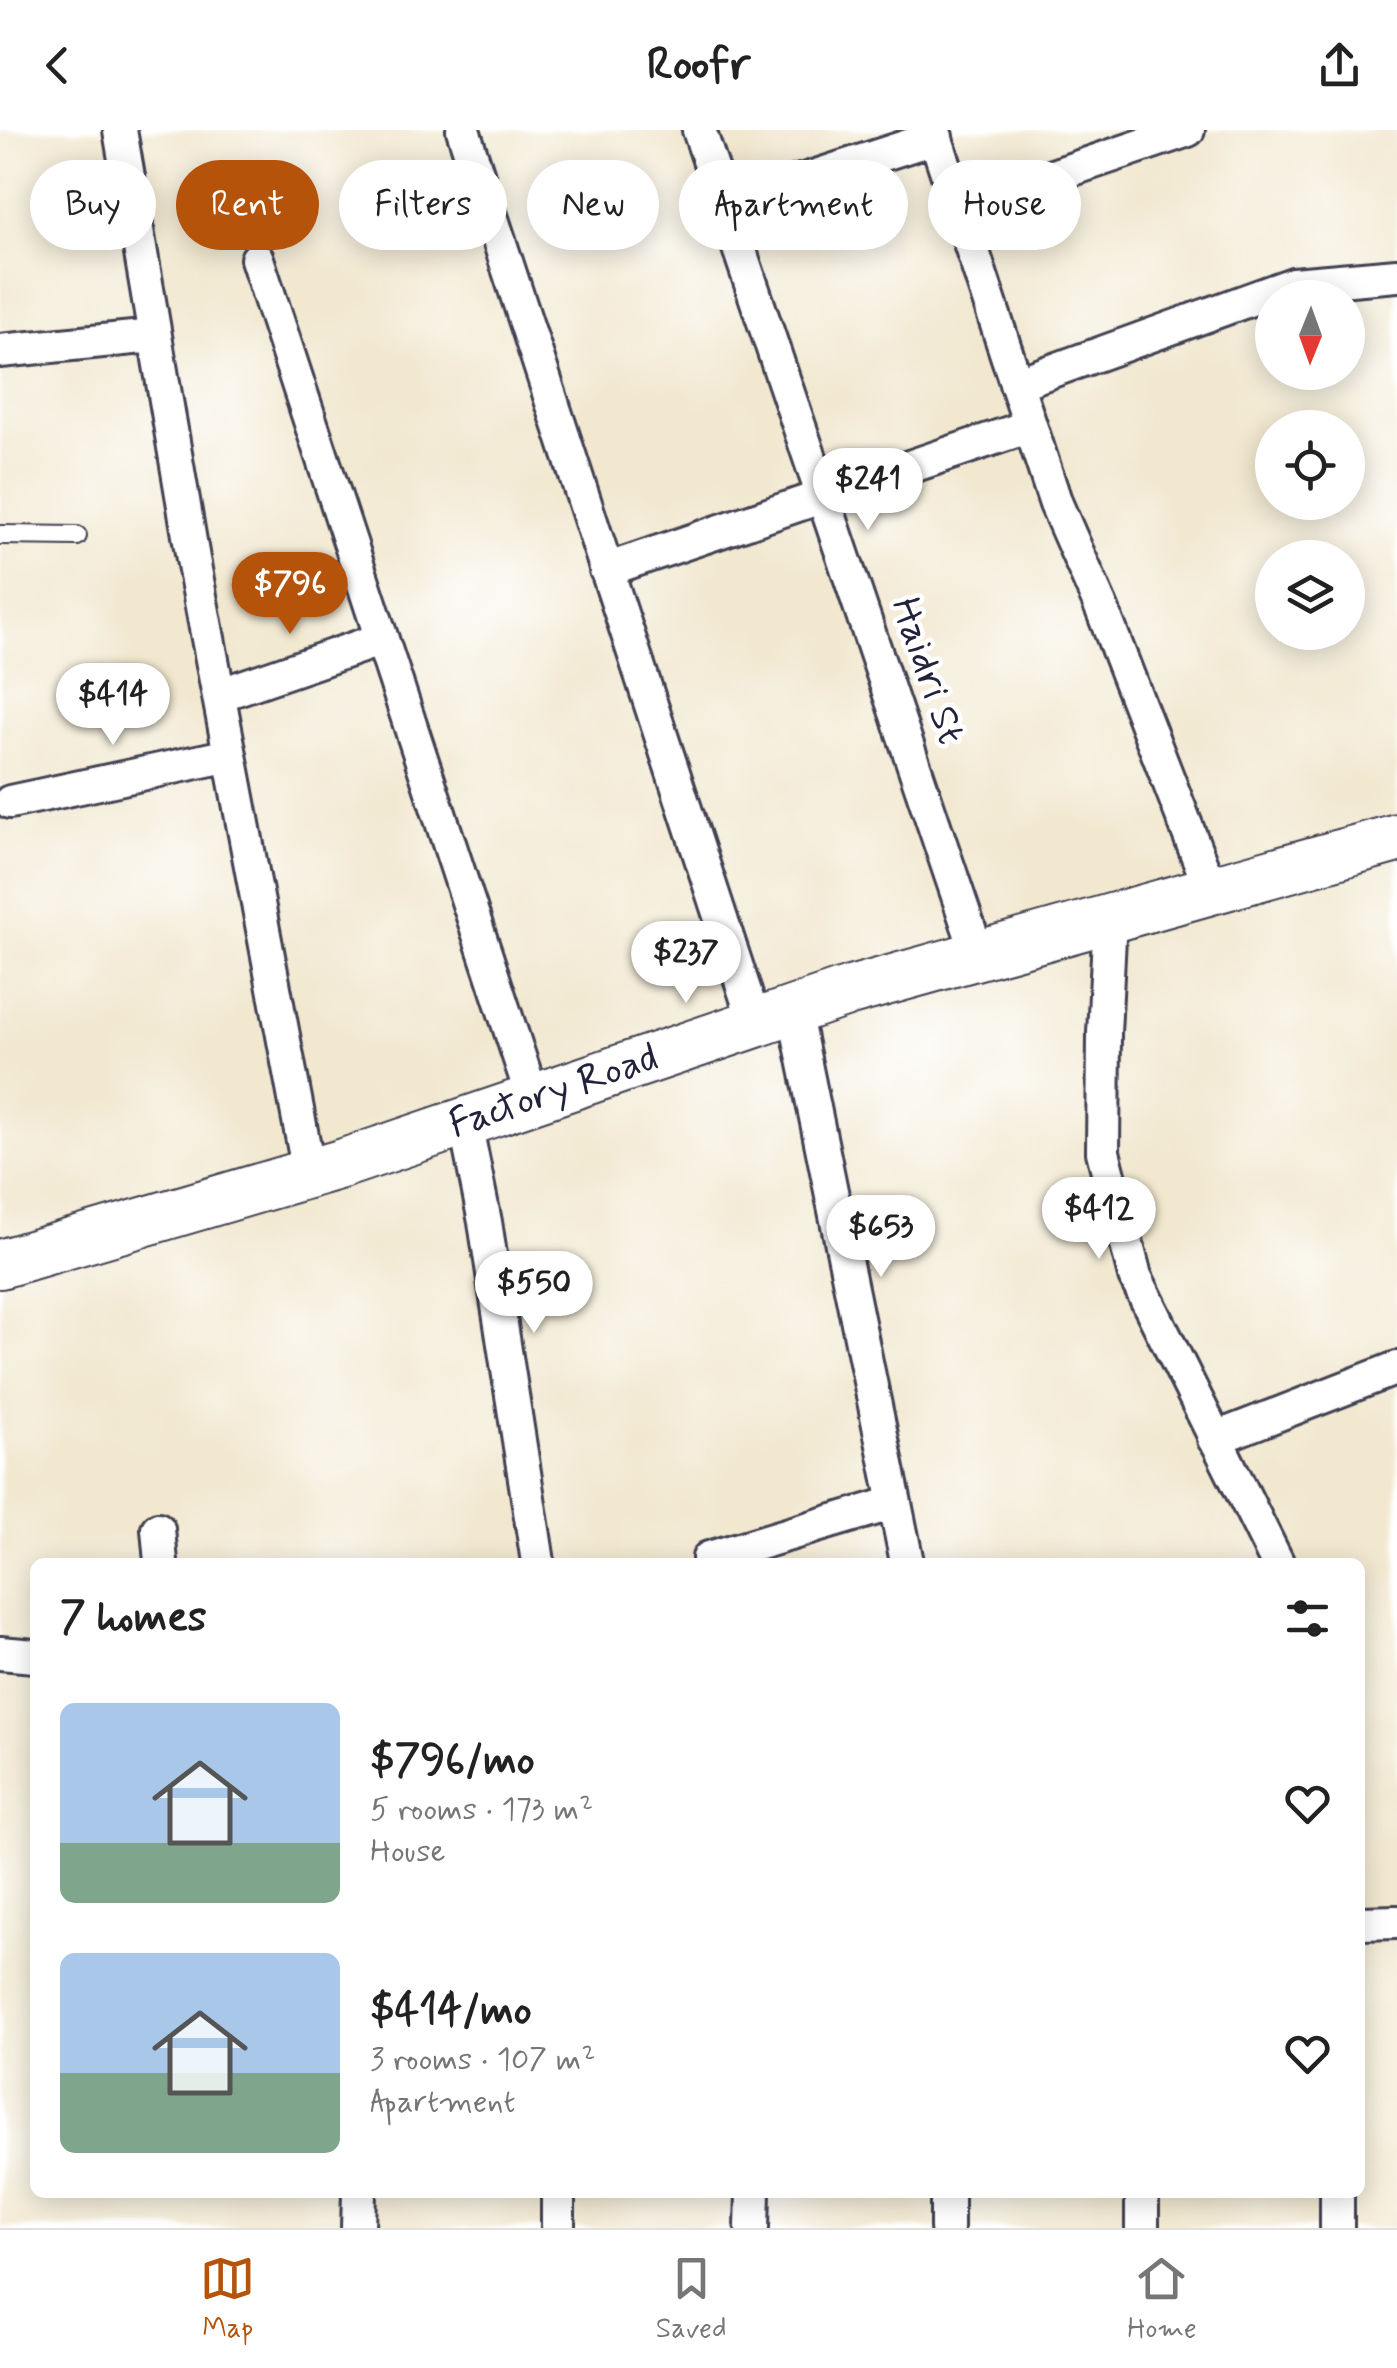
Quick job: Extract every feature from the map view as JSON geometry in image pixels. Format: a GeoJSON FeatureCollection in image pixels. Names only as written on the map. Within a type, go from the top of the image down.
{"type":"FeatureCollection","features":[{"type":"Feature","properties":{"kind":"main road","name":"Factory Road"},"geometry":{"type":"LineString","coordinates":[[0,1264],[309,1173],[774,1017],[978,955],[1397,838]]}},
{"type":"Feature","properties":{"kind":"street"},"geometry":{"type":"LineString","coordinates":[[120,130],[218,695],[309,1173]]}},
{"type":"Feature","properties":{"kind":"street"},"geometry":{"type":"LineString","coordinates":[[463,130],[606,570],[774,1017],[905,1558]]}},
{"type":"Feature","properties":{"kind":"street","name":"Haidri St"},"geometry":{"type":"LineString","coordinates":[[698,130],[708,160]]}},
{"type":"Feature","properties":{"kind":"street"},"geometry":{"type":"LineString","coordinates":[[1081,166],[1188,130]]}},
{"type":"Feature","properties":{"kind":"street"},"geometry":{"type":"LineString","coordinates":[[859,160],[935,134],[943,160]]}},
{"type":"Feature","properties":{"kind":"street","name":"Haidri St"},"geometry":{"type":"LineString","coordinates":[[739,250],[978,955]]}},
{"type":"Feature","properties":{"kind":"street"},"geometry":{"type":"LineString","coordinates":[[972,250],[1056,504],[1102,609],[1212,890]]}},
{"type":"Feature","properties":{"kind":"street"},"geometry":{"type":"LineString","coordinates":[[258,258],[533,1098]]}},
{"type":"Feature","properties":{"kind":"street"},"geometry":{"type":"LineString","coordinates":[[1016,384],[1293,284],[1397,275]]}},
{"type":"Feature","properties":{"kind":"street"},"geometry":{"type":"LineString","coordinates":[[0,351],[154,336]]}},
{"type":"Feature","properties":{"kind":"street"},"geometry":{"type":"LineString","coordinates":[[606,570],[1030,426]]}},
{"type":"Feature","properties":{"kind":"street"},"geometry":{"type":"LineString","coordinates":[[218,695],[382,639]]}},
{"type":"Feature","properties":{"kind":"street"},"geometry":{"type":"LineString","coordinates":[[10,802],[230,755]]}},
{"type":"Feature","properties":{"kind":"street"},"geometry":{"type":"LineString","coordinates":[[1110,918],[1104,1033],[1104,1152],[1135,1276],[1275,1558]]}},
{"type":"Feature","properties":{"kind":"street"},"geometry":{"type":"LineString","coordinates":[[464,1122],[485,1222],[537,1558]]}},
{"type":"Feature","properties":{"kind":"street"},"geometry":{"type":"LineString","coordinates":[[1214,1439],[1397,1368]]}},
{"type":"Feature","properties":{"kind":"street"},"geometry":{"type":"LineString","coordinates":[[712,1558],[894,1502]]}},
{"type":"Feature","properties":{"kind":"street"},"geometry":{"type":"LineString","coordinates":[[158,1530],[161,1558]]}},
{"type":"Feature","properties":{"kind":"street"},"geometry":{"type":"LineString","coordinates":[[0,1653],[30,1656]]}},
{"type":"Feature","properties":{"kind":"street"},"geometry":{"type":"LineString","coordinates":[[1365,1923],[1397,1922]]}},
{"type":"Feature","properties":{"kind":"street"},"geometry":{"type":"LineString","coordinates":[[358,2198],[358,2228]]}},
{"type":"Feature","properties":{"kind":"street"},"geometry":{"type":"LineString","coordinates":[[558,2198],[558,2228]]}},
{"type":"Feature","properties":{"kind":"street"},"geometry":{"type":"LineString","coordinates":[[752,2198],[752,2228]]}},
{"type":"Feature","properties":{"kind":"street"},"geometry":{"type":"LineString","coordinates":[[946,2228],[947,2198]]}},
{"type":"Feature","properties":{"kind":"street"},"geometry":{"type":"LineString","coordinates":[[1142,2198],[1142,2228]]}},
{"type":"Feature","properties":{"kind":"street"},"geometry":{"type":"LineString","coordinates":[[1336,2228],[1337,2198]]}},
{"type":"Feature","properties":{"kind":"lane"},"geometry":{"type":"LineString","coordinates":[[0,535],[77,536]]}}]}
